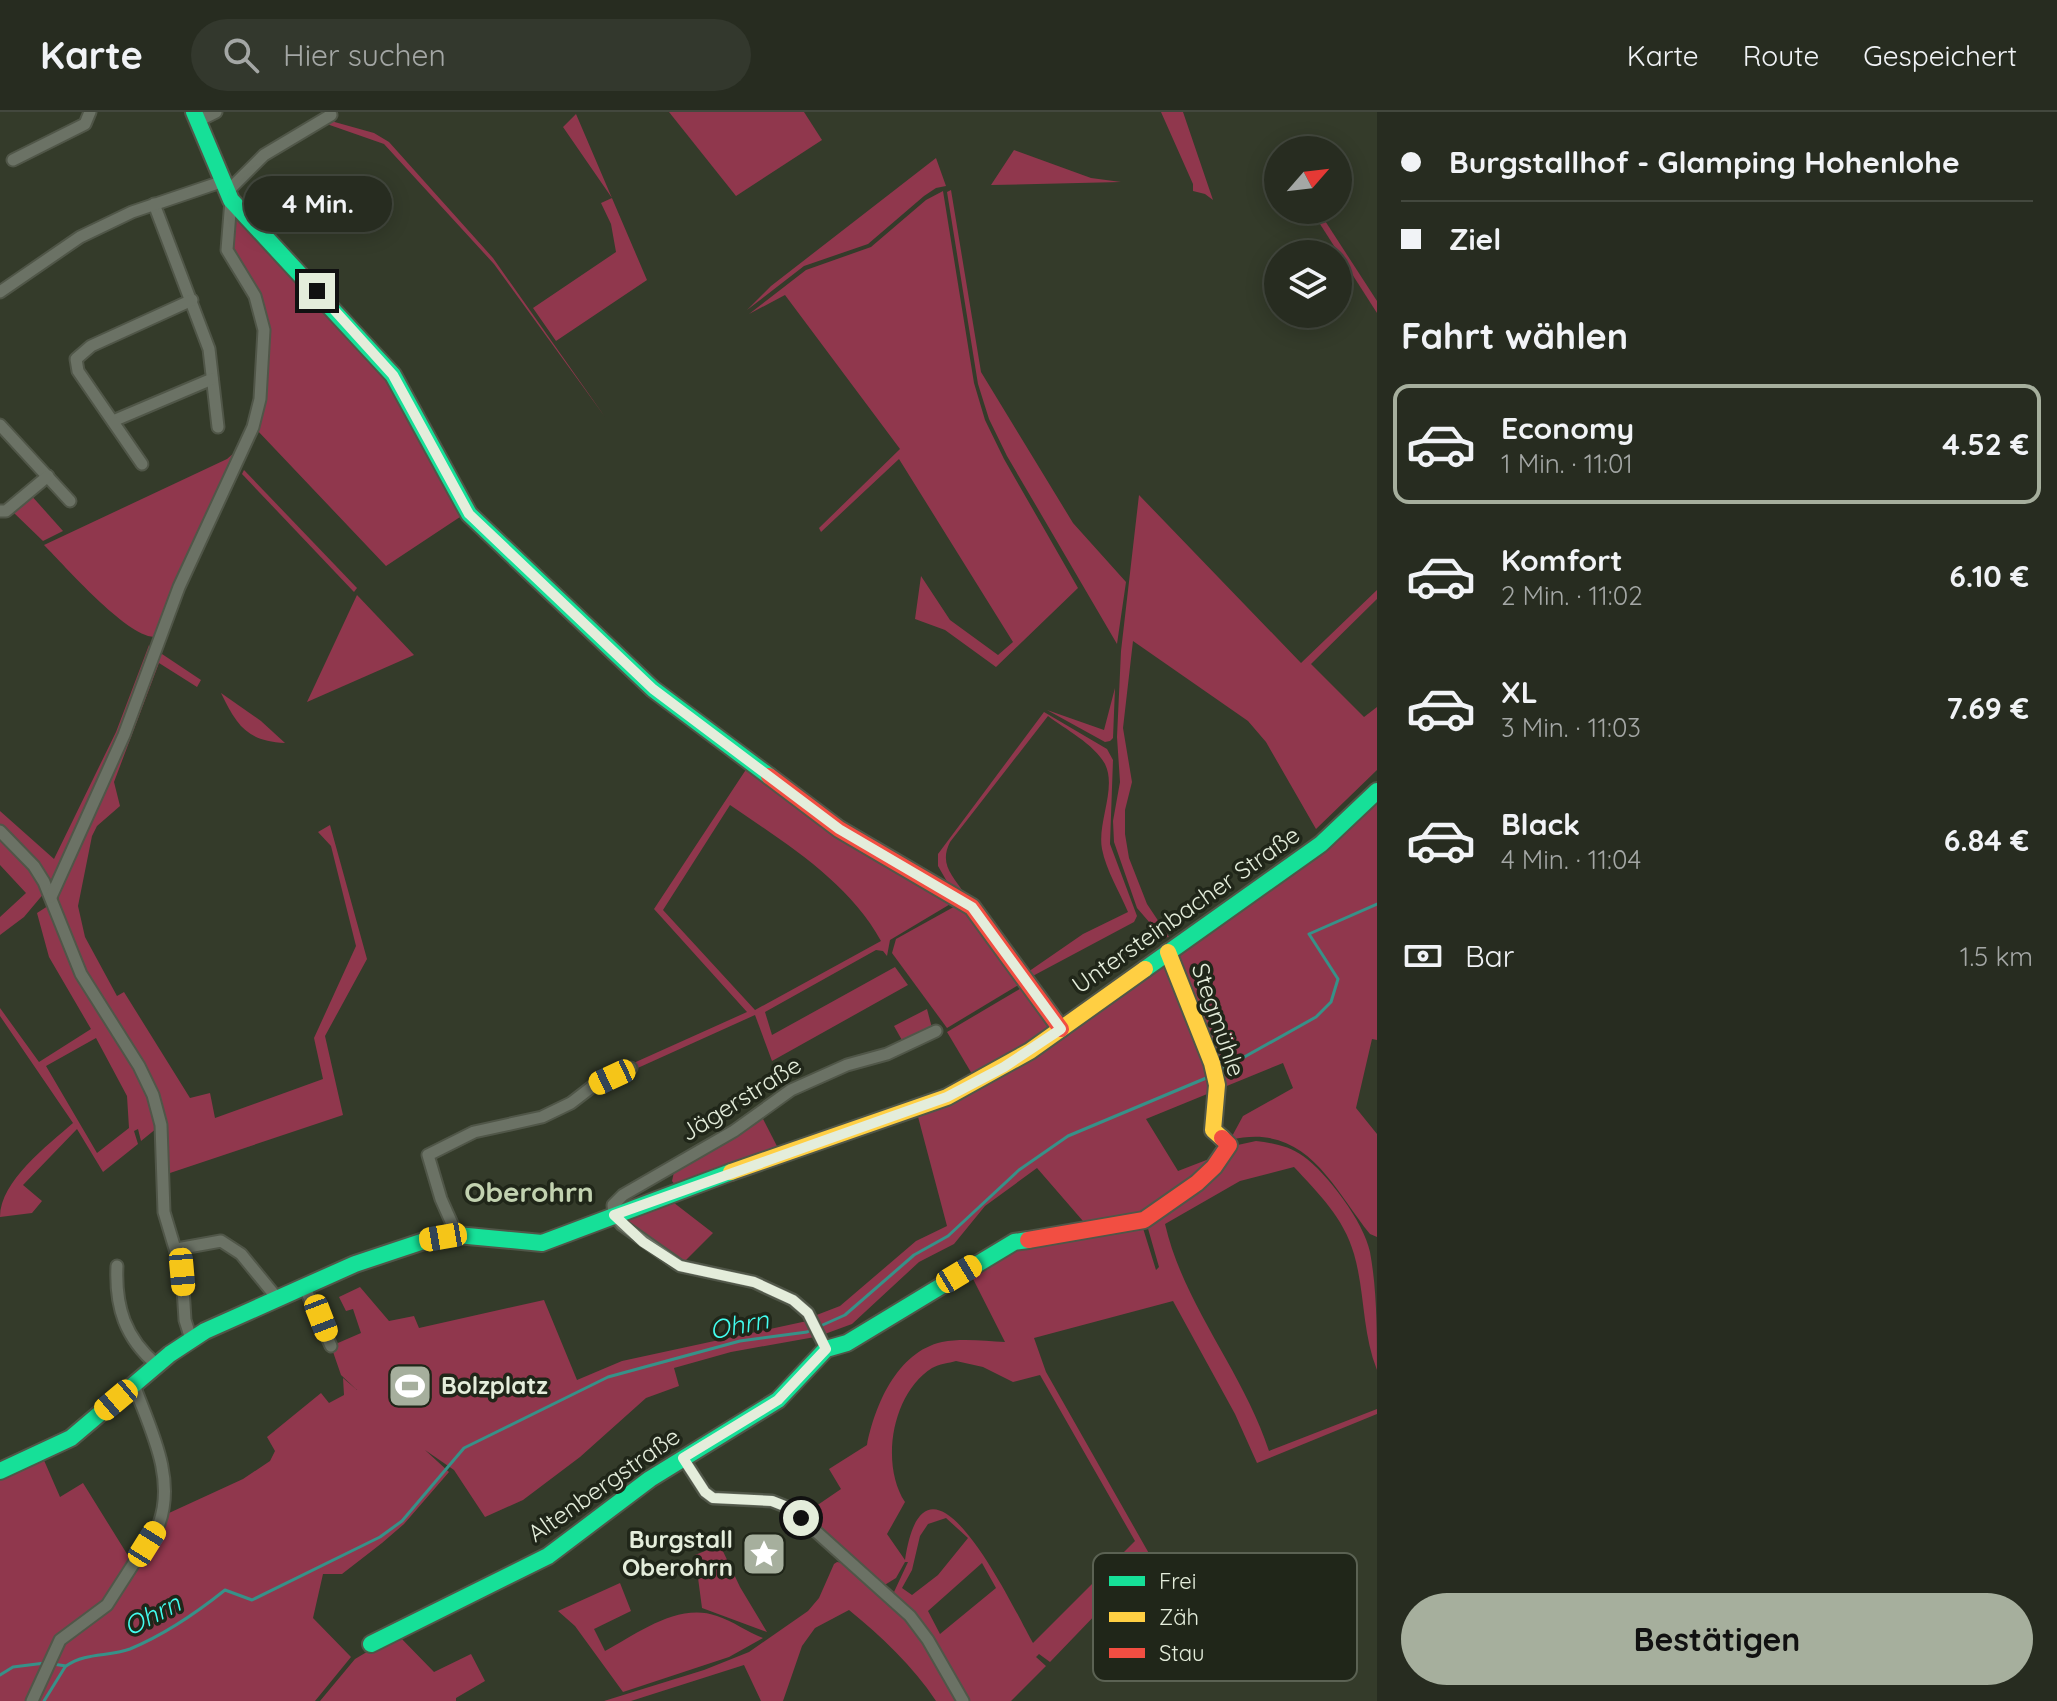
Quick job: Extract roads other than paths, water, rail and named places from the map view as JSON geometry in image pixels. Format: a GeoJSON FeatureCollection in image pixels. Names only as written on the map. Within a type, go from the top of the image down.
{"type":"FeatureCollection","features":[{"type":"Feature","properties":{"kind":"street"},"geometry":{"type":"LineString","coordinates":[[13,160],[85,124],[91,116],[90,112]]}},
{"type":"Feature","properties":{"kind":"street"},"geometry":{"type":"LineString","coordinates":[[216,112],[196,116],[226,191],[393,375],[469,514],[653,689],[839,829],[972,907],[1061,1029]]}},
{"type":"Feature","properties":{"kind":"street"},"geometry":{"type":"LineString","coordinates":[[0,292],[80,237],[154,204],[226,191],[264,155],[331,115]]}},
{"type":"Feature","properties":{"kind":"street"},"geometry":{"type":"LineString","coordinates":[[51,897],[124,735],[179,587],[253,427],[260,399],[264,330],[255,296],[227,250],[226,191]]}},
{"type":"Feature","properties":{"kind":"street"},"geometry":{"type":"LineString","coordinates":[[154,204],[209,349],[218,427]]}},
{"type":"Feature","properties":{"kind":"street"},"geometry":{"type":"LineString","coordinates":[[142,464],[78,371],[76,359],[79,354],[192,300]]}},
{"type":"Feature","properties":{"kind":"street"},"geometry":{"type":"LineString","coordinates":[[113,421],[212,379]]}},
{"type":"Feature","properties":{"kind":"street"},"geometry":{"type":"LineString","coordinates":[[0,425],[70,501]]}},
{"type":"Feature","properties":{"kind":"street"},"geometry":{"type":"LineString","coordinates":[[0,511],[6,511],[48,476]]}},
{"type":"Feature","properties":{"kind":"street","name":"Untersteinbacher Straße"},"geometry":{"type":"LineString","coordinates":[[2,1471],[71,1438],[191,1339],[355,1264],[424,1241],[457,1235],[542,1243],[702,1182],[947,1097],[1004,1067],[1061,1029],[1321,844],[1377,791]]}},
{"type":"Feature","properties":{"kind":"street"},"geometry":{"type":"LineString","coordinates":[[0,831],[34,866],[51,897],[81,974],[139,1066],[153,1095],[161,1125],[164,1212],[182,1272],[185,1320],[191,1339]]}},
{"type":"Feature","properties":{"kind":"street","name":"Stegmühle"},"geometry":{"type":"LineString","coordinates":[[826,1349],[847,1343],[1014,1242],[1144,1220],[1197,1183],[1214,1167],[1229,1145],[1213,1130],[1217,1085],[1212,1063],[1168,952]]}},
{"type":"Feature","properties":{"kind":"street","name":"Jägerstraße"},"geometry":{"type":"LineString","coordinates":[[614,1215],[616,1201],[734,1131],[791,1090],[847,1065],[887,1054],[936,1031]]}},
{"type":"Feature","properties":{"kind":"street"},"geometry":{"type":"LineString","coordinates":[[457,1235],[441,1199],[428,1155],[474,1132],[542,1117],[571,1103],[593,1086],[631,1068]]}},
{"type":"Feature","properties":{"kind":"street"},"geometry":{"type":"LineString","coordinates":[[661,1175],[670,1194]]}},
{"type":"Feature","properties":{"kind":"street"},"geometry":{"type":"LineString","coordinates":[[614,1215],[643,1242],[680,1266],[776,1290],[808,1313],[826,1349]]}},
{"type":"Feature","properties":{"kind":"street"},"geometry":{"type":"LineString","coordinates":[[177,1249],[221,1241],[241,1254],[277,1298]]}},
{"type":"Feature","properties":{"kind":"street"},"geometry":{"type":"LineString","coordinates":[[117,1266],[115,1295],[125,1328],[142,1353],[157,1365]]}},
{"type":"Feature","properties":{"kind":"street"},"geometry":{"type":"LineString","coordinates":[[304,1286],[331,1346]]}},
{"type":"Feature","properties":{"kind":"street","name":"Altenbergstraße"},"geometry":{"type":"LineString","coordinates":[[371,1644],[548,1556],[683,1458],[778,1400],[826,1349]]}},
{"type":"Feature","properties":{"kind":"street"},"geometry":{"type":"LineString","coordinates":[[32,1701],[51,1654],[67,1632],[107,1605],[159,1524],[164,1510],[162,1463],[134,1385]]}},
{"type":"Feature","properties":{"kind":"street"},"geometry":{"type":"LineString","coordinates":[[683,1458],[705,1492],[713,1498],[772,1501],[787,1507],[892,1597],[928,1640],[963,1701]]}},
{"type":"Feature","properties":{"kind":"waterway","name":"Ohrn"},"geometry":{"type":"LineString","coordinates":[[1221,1070],[1316,1017],[1331,1002],[1338,979],[1309,934],[1377,904]]}},
{"type":"Feature","properties":{"kind":"waterway","name":"Ohrn"},"geometry":{"type":"LineString","coordinates":[[53,1664],[66,1666],[81,1659],[130,1649],[180,1623],[225,1590],[252,1600],[380,1537],[402,1521],[464,1448],[608,1377],[740,1341],[807,1332],[845,1315],[914,1255],[948,1236],[1019,1170],[1068,1136],[1211,1076]]}},
{"type":"Feature","properties":{"kind":"waterway","name":"Ohrn"},"geometry":{"type":"LineString","coordinates":[[0,1675],[13,1667],[45,1663]]}},
{"type":"Feature","properties":{"kind":"waterway"},"geometry":{"type":"LineString","coordinates":[[44,1701],[65,1667]]}},
{"type":"Feature","properties":{"kind":"place","name":"Bolzplatz"},"geometry":{"type":"Point","coordinates":[410,1386]}},
{"type":"Feature","properties":{"kind":"place","name":"Burgstall Oberohrn"},"geometry":{"type":"Point","coordinates":[764,1554]}},
{"type":"Feature","properties":{"kind":"district","name":"Oberohrn"},"geometry":{"type":"Point","coordinates":[529,1192]}}]}
